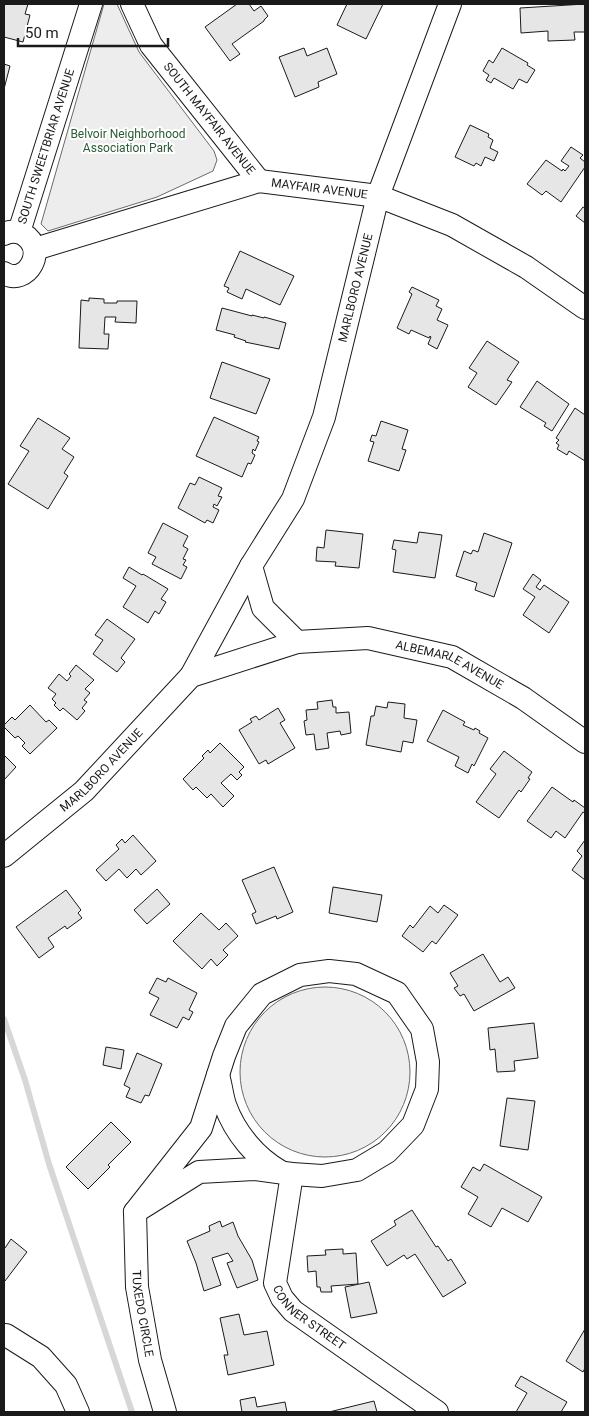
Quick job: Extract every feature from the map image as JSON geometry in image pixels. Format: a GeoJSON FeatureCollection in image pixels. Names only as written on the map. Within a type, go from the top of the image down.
{"type":"FeatureCollection","features":[{"type":"Feature","properties":{"kind":"street","name":"SOUTH SWEETBRIAR AVENUE"},"geometry":{"type":"LineString","coordinates":[[12,233],[91,4]]}},
{"type":"Feature","properties":{"kind":"street","name":"SOUTH MAYFAIR AVENUE"},"geometry":{"type":"LineString","coordinates":[[132,4],[151,46],[259,181]]}},
{"type":"Feature","properties":{"kind":"street","name":"MARLBORO AVENUE"},"geometry":{"type":"LineString","coordinates":[[4,856],[84,791],[191,676],[251,566],[293,499],[324,417],[378,196],[450,4]]}},
{"type":"Feature","properties":{"kind":"street","name":"MAYFAIR AVENUE"},"geometry":{"type":"LineString","coordinates":[[35,249],[259,181],[378,196],[452,225],[526,267],[585,308]]}},
{"type":"Feature","properties":{"kind":"street"},"geometry":{"type":"LineString","coordinates":[[5,279],[29,270],[35,260],[35,249],[30,238],[12,233]]}},
{"type":"Feature","properties":{"kind":"street"},"geometry":{"type":"LineString","coordinates":[[251,566],[263,608],[297,642]]}},
{"type":"Feature","properties":{"kind":"street","name":"ALBEMARLE AVENUE"},"geometry":{"type":"LineString","coordinates":[[297,642],[368,638],[452,657],[523,698],[585,742]]}},
{"type":"Feature","properties":{"kind":"street","name":"MARLBORO AVENUE"},"geometry":{"type":"LineString","coordinates":[[191,676],[297,642]]}},
{"type":"Feature","properties":{"kind":"street"},"geometry":{"type":"LineString","coordinates":[[329,971],[356,974],[397,993],[422,1029],[428,1062],[427,1089],[413,1125],[387,1152],[358,1170],[322,1176],[287,1174],[254,1169],[199,1172],[135,1212],[201,1128],[236,1026],[262,994],[300,975],[329,971]]}},
{"type":"Feature","properties":{"kind":"street"},"geometry":{"type":"LineString","coordinates":[[218,1074],[225,1105],[239,1133],[254,1152],[270,1166],[287,1174]]}},
{"type":"Feature","properties":{"kind":"street","name":"CONNER STREET"},"geometry":{"type":"LineString","coordinates":[[287,1174],[275,1283],[282,1298],[293,1311],[437,1412]]}},
{"type":"Feature","properties":{"kind":"street","name":"TUXEDO CIRCLE"},"geometry":{"type":"LineString","coordinates":[[135,1212],[137,1286],[150,1360],[165,1412]]}},
{"type":"Feature","properties":{"kind":"street"},"geometry":{"type":"LineString","coordinates":[[4,1335],[41,1357],[66,1385],[78,1412]]}},
{"type":"Feature","properties":{"kind":"shaded area","name":"Belvoir Neighborhood Association Park"},"geometry":{"type":"Polygon","coordinates":[[[104,4],[117,4],[139,52],[214,151],[217,160],[213,171],[157,197],[48,231],[41,224],[104,4]]]}},
{"type":"Feature","properties":{"kind":"shaded area"},"geometry":{"type":"Polygon","coordinates":[[[333,987],[358,993],[379,1006],[391,1018],[407,1047],[410,1072],[409,1089],[404,1105],[391,1126],[379,1138],[350,1154],[317,1157],[292,1151],[271,1138],[259,1126],[243,1097],[240,1064],[246,1039],[259,1018],[271,1006],[300,990],[333,987]]]}},
{"type":"Feature","properties":{"kind":"building"},"geometry":{"type":"Polygon","coordinates":[[[4,4],[28,4],[25,14],[30,15],[23,42],[4,37],[4,4]]]}},
{"type":"Feature","properties":{"kind":"building"},"geometry":{"type":"Polygon","coordinates":[[[237,4],[249,4],[254,11],[261,6],[268,16],[232,44],[240,54],[230,61],[205,27],[237,4]]]}},
{"type":"Feature","properties":{"kind":"building"},"geometry":{"type":"Polygon","coordinates":[[[347,4],[383,4],[366,39],[337,25],[347,4]]]}},
{"type":"Feature","properties":{"kind":"building"},"geometry":{"type":"Polygon","coordinates":[[[585,4],[585,32],[574,32],[575,40],[548,41],[548,31],[521,33],[520,8],[585,4]]]}},
{"type":"Feature","properties":{"kind":"building"},"geometry":{"type":"Polygon","coordinates":[[[304,48],[307,56],[327,48],[337,74],[318,82],[319,87],[295,97],[279,57],[304,48]]]}},
{"type":"Feature","properties":{"kind":"building"},"geometry":{"type":"Polygon","coordinates":[[[502,48],[528,63],[527,65],[535,70],[527,83],[519,79],[513,89],[494,78],[491,83],[486,80],[489,75],[483,71],[489,60],[493,63],[502,48]]]}},
{"type":"Feature","properties":{"kind":"building"},"geometry":{"type":"Polygon","coordinates":[[[4,64],[10,66],[4,89],[4,64]]]}},
{"type":"Feature","properties":{"kind":"building"},"geometry":{"type":"Polygon","coordinates":[[[470,125],[489,134],[488,137],[493,140],[490,148],[498,152],[494,161],[485,157],[481,166],[476,163],[474,166],[455,157],[470,125]]]}},
{"type":"Feature","properties":{"kind":"building"},"geometry":{"type":"Polygon","coordinates":[[[571,147],[583,155],[580,158],[585,162],[585,167],[561,202],[546,191],[542,195],[527,184],[546,160],[562,171],[563,169],[565,171],[569,166],[561,161],[571,147]]]}},
{"type":"Feature","properties":{"kind":"building"},"geometry":{"type":"Polygon","coordinates":[[[583,207],[585,208],[585,223],[576,216],[583,207]]]}},
{"type":"Feature","properties":{"kind":"building"},"geometry":{"type":"Polygon","coordinates":[[[240,251],[294,276],[280,305],[246,289],[242,299],[227,292],[229,288],[224,286],[240,251]]]}},
{"type":"Feature","properties":{"kind":"building"},"geometry":{"type":"Polygon","coordinates":[[[412,287],[439,300],[436,306],[442,309],[437,320],[448,325],[437,349],[428,344],[430,336],[429,338],[411,330],[409,334],[397,328],[412,294],[409,292],[412,287]]]}},
{"type":"Feature","properties":{"kind":"building"},"geometry":{"type":"Polygon","coordinates":[[[89,298],[104,299],[104,303],[137,301],[136,323],[115,322],[116,317],[105,317],[104,334],[109,334],[108,349],[79,348],[81,300],[89,301],[89,298]]]}},
{"type":"Feature","properties":{"kind":"building"},"geometry":{"type":"Polygon","coordinates":[[[222,308],[286,323],[279,349],[245,342],[234,337],[235,335],[216,330],[222,308]]]}},
{"type":"Feature","properties":{"kind":"building"},"geometry":{"type":"Polygon","coordinates":[[[487,341],[519,362],[507,380],[512,382],[496,405],[468,387],[477,373],[469,368],[487,341]]]}},
{"type":"Feature","properties":{"kind":"building"},"geometry":{"type":"Polygon","coordinates":[[[222,362],[270,379],[256,414],[210,398],[222,362]]]}},
{"type":"Feature","properties":{"kind":"building"},"geometry":{"type":"Polygon","coordinates":[[[537,381],[569,404],[552,431],[544,426],[546,423],[520,407],[537,381]]]}},
{"type":"Feature","properties":{"kind":"building"},"geometry":{"type":"Polygon","coordinates":[[[575,408],[585,415],[585,461],[569,451],[567,455],[557,449],[559,445],[556,443],[559,440],[556,438],[575,408]]]}},
{"type":"Feature","properties":{"kind":"building"},"geometry":{"type":"Polygon","coordinates":[[[214,417],[259,437],[257,441],[259,442],[252,453],[255,455],[251,464],[248,463],[242,477],[196,456],[214,417]]]}},
{"type":"Feature","properties":{"kind":"building"},"geometry":{"type":"Polygon","coordinates":[[[38,418],[70,438],[62,449],[74,457],[64,473],[68,476],[48,509],[8,484],[29,451],[20,446],[38,418]]]}},
{"type":"Feature","properties":{"kind":"building"},"geometry":{"type":"Polygon","coordinates":[[[381,421],[408,430],[402,449],[406,450],[399,471],[368,461],[374,442],[370,441],[372,435],[376,436],[381,421]]]}},
{"type":"Feature","properties":{"kind":"building"},"geometry":{"type":"Polygon","coordinates":[[[199,477],[222,488],[218,496],[222,497],[217,506],[214,504],[213,507],[219,510],[213,523],[207,520],[205,523],[178,508],[190,483],[195,485],[199,477]]]}},
{"type":"Feature","properties":{"kind":"building"},"geometry":{"type":"Polygon","coordinates":[[[163,523],[188,536],[183,546],[188,549],[183,559],[186,560],[183,565],[187,567],[181,579],[152,564],[156,557],[148,553],[163,523]]]}},
{"type":"Feature","properties":{"kind":"building"},"geometry":{"type":"Polygon","coordinates":[[[326,530],[363,534],[359,568],[335,566],[336,562],[316,561],[317,547],[324,548],[326,530]]]}},
{"type":"Feature","properties":{"kind":"building"},"geometry":{"type":"Polygon","coordinates":[[[419,532],[442,535],[435,578],[393,572],[396,550],[392,549],[394,540],[417,543],[419,532]]]}},
{"type":"Feature","properties":{"kind":"building"},"geometry":{"type":"Polygon","coordinates":[[[484,533],[512,543],[494,597],[475,590],[477,583],[456,576],[464,551],[471,554],[473,550],[478,552],[484,533]]]}},
{"type":"Feature","properties":{"kind":"building"},"geometry":{"type":"Polygon","coordinates":[[[129,567],[168,589],[161,599],[166,602],[159,614],[155,611],[148,623],[123,607],[136,586],[123,578],[129,567]]]}},
{"type":"Feature","properties":{"kind":"building"},"geometry":{"type":"Polygon","coordinates":[[[533,574],[541,580],[536,587],[540,590],[544,585],[569,602],[549,633],[523,615],[535,597],[523,589],[533,574]]]}},
{"type":"Feature","properties":{"kind":"building"},"geometry":{"type":"Polygon","coordinates":[[[107,619],[135,639],[121,658],[125,662],[117,672],[93,654],[103,640],[95,635],[107,619]]]}},
{"type":"Feature","properties":{"kind":"building"},"geometry":{"type":"Polygon","coordinates":[[[76,665],[94,680],[85,689],[90,693],[84,700],[87,702],[82,708],[85,711],[77,720],[63,708],[60,711],[54,705],[56,703],[52,699],[56,694],[48,688],[59,674],[67,681],[71,676],[69,674],[76,665]]]}},
{"type":"Feature","properties":{"kind":"building"},"geometry":{"type":"Polygon","coordinates":[[[332,700],[333,707],[336,707],[336,713],[349,712],[351,733],[341,735],[340,731],[327,733],[329,748],[316,750],[314,734],[306,735],[304,721],[307,720],[306,710],[318,709],[317,702],[332,700]]]}},
{"type":"Feature","properties":{"kind":"building"},"geometry":{"type":"Polygon","coordinates":[[[388,702],[405,704],[404,718],[417,720],[413,743],[403,741],[401,752],[366,745],[371,716],[374,716],[376,706],[387,708],[388,702]]]}},
{"type":"Feature","properties":{"kind":"building"},"geometry":{"type":"Polygon","coordinates":[[[30,705],[46,722],[49,720],[57,728],[30,754],[22,746],[25,743],[18,736],[15,738],[4,725],[12,717],[15,720],[30,705]]]}},
{"type":"Feature","properties":{"kind":"building"},"geometry":{"type":"Polygon","coordinates":[[[278,708],[285,720],[280,723],[295,748],[268,764],[266,760],[259,764],[239,730],[252,722],[250,719],[256,716],[259,720],[278,708]]]}},
{"type":"Feature","properties":{"kind":"building"},"geometry":{"type":"Polygon","coordinates":[[[443,710],[465,722],[463,725],[474,730],[475,728],[480,731],[479,733],[488,738],[474,766],[472,764],[468,773],[455,766],[459,757],[427,741],[443,710]]]}},
{"type":"Feature","properties":{"kind":"building"},"geometry":{"type":"Polygon","coordinates":[[[220,743],[244,767],[239,772],[242,775],[237,780],[231,774],[221,783],[234,796],[223,807],[211,794],[207,798],[196,787],[193,790],[183,779],[204,758],[202,756],[208,750],[210,753],[220,743]]]}},
{"type":"Feature","properties":{"kind":"building"},"geometry":{"type":"Polygon","coordinates":[[[504,751],[532,772],[528,778],[530,779],[521,792],[519,790],[499,818],[476,802],[496,774],[490,769],[504,751]]]}},
{"type":"Feature","properties":{"kind":"building"},"geometry":{"type":"Polygon","coordinates":[[[4,755],[16,767],[4,780],[4,755]]]}},
{"type":"Feature","properties":{"kind":"building"},"geometry":{"type":"Polygon","coordinates":[[[552,787],[585,808],[585,813],[583,812],[565,838],[556,831],[551,838],[527,821],[552,787]]]}},
{"type":"Feature","properties":{"kind":"building"},"geometry":{"type":"Polygon","coordinates":[[[133,835],[156,861],[141,875],[136,869],[127,878],[119,869],[106,881],[96,870],[119,849],[116,845],[122,839],[125,843],[133,835]]]}},
{"type":"Feature","properties":{"kind":"building"},"geometry":{"type":"Polygon","coordinates":[[[585,840],[585,880],[572,870],[582,856],[577,851],[585,840]]]}},
{"type":"Feature","properties":{"kind":"building"},"geometry":{"type":"Polygon","coordinates":[[[274,867],[293,912],[277,919],[276,916],[256,924],[252,914],[256,912],[242,880],[274,867]]]}},
{"type":"Feature","properties":{"kind":"building"},"geometry":{"type":"Polygon","coordinates":[[[333,887],[382,895],[377,922],[329,913],[333,887]]]}},
{"type":"Feature","properties":{"kind":"building"},"geometry":{"type":"Polygon","coordinates":[[[157,889],[170,904],[147,924],[134,910],[157,889]]]}},
{"type":"Feature","properties":{"kind":"building"},"geometry":{"type":"Polygon","coordinates":[[[66,890],[81,910],[78,913],[82,918],[67,929],[65,926],[48,938],[54,947],[39,958],[16,927],[66,890]]]}},
{"type":"Feature","properties":{"kind":"building"},"geometry":{"type":"Polygon","coordinates":[[[444,905],[458,915],[436,944],[432,941],[423,952],[402,936],[410,925],[413,928],[430,906],[438,913],[444,905]]]}},
{"type":"Feature","properties":{"kind":"building"},"geometry":{"type":"Polygon","coordinates":[[[201,913],[219,930],[226,923],[238,936],[223,950],[228,955],[217,966],[211,959],[202,969],[173,941],[201,913]]]}},
{"type":"Feature","properties":{"kind":"building"},"geometry":{"type":"Polygon","coordinates":[[[483,954],[500,982],[508,977],[515,988],[474,1011],[464,994],[460,996],[454,988],[458,986],[450,973],[483,954]]]}},
{"type":"Feature","properties":{"kind":"building"},"geometry":{"type":"Polygon","coordinates":[[[157,978],[166,982],[168,978],[197,993],[189,1010],[193,1012],[189,1020],[183,1017],[177,1028],[150,1015],[159,998],[149,993],[157,978]]]}},
{"type":"Feature","properties":{"kind":"building"},"geometry":{"type":"Polygon","coordinates":[[[534,1023],[538,1058],[514,1061],[515,1071],[497,1072],[495,1049],[490,1050],[488,1028],[534,1023]]]}},
{"type":"Feature","properties":{"kind":"building"},"geometry":{"type":"Polygon","coordinates":[[[106,1047],[124,1050],[121,1069],[103,1065],[106,1047]]]}},
{"type":"Feature","properties":{"kind":"building"},"geometry":{"type":"Polygon","coordinates":[[[137,1053],[162,1064],[149,1096],[145,1095],[141,1103],[126,1097],[130,1088],[124,1085],[137,1053]]]}},
{"type":"Feature","properties":{"kind":"building"},"geometry":{"type":"Polygon","coordinates":[[[507,1098],[535,1101],[528,1150],[500,1146],[507,1098]]]}},
{"type":"Feature","properties":{"kind":"building"},"geometry":{"type":"Polygon","coordinates":[[[111,1122],[131,1142],[88,1189],[66,1167],[111,1122]]]}},
{"type":"Feature","properties":{"kind":"building"},"geometry":{"type":"Polygon","coordinates":[[[484,1164],[542,1197],[528,1222],[502,1208],[491,1227],[468,1214],[478,1197],[461,1187],[473,1167],[480,1171],[484,1164]]]}},
{"type":"Feature","properties":{"kind":"building"},"geometry":{"type":"Polygon","coordinates":[[[412,1210],[436,1247],[438,1246],[448,1261],[451,1259],[466,1283],[443,1297],[415,1254],[407,1259],[404,1255],[387,1266],[371,1241],[396,1225],[394,1221],[412,1210]]]}},
{"type":"Feature","properties":{"kind":"building"},"geometry":{"type":"Polygon","coordinates":[[[220,1221],[222,1227],[233,1222],[238,1236],[252,1260],[258,1280],[237,1288],[227,1263],[233,1261],[228,1253],[212,1258],[221,1285],[204,1291],[187,1241],[210,1231],[209,1226],[220,1221]]]}},
{"type":"Feature","properties":{"kind":"building"},"geometry":{"type":"Polygon","coordinates":[[[11,1239],[27,1252],[5,1281],[4,1247],[11,1239]]]}},
{"type":"Feature","properties":{"kind":"building"},"geometry":{"type":"Polygon","coordinates":[[[343,1249],[343,1254],[356,1253],[358,1284],[331,1286],[332,1292],[321,1292],[320,1287],[317,1287],[316,1271],[308,1272],[307,1256],[326,1255],[325,1250],[343,1249]]]}},
{"type":"Feature","properties":{"kind":"building"},"geometry":{"type":"Polygon","coordinates":[[[369,1282],[377,1313],[351,1318],[345,1287],[369,1282]]]}},
{"type":"Feature","properties":{"kind":"building"},"geometry":{"type":"Polygon","coordinates":[[[239,1314],[244,1335],[267,1331],[274,1365],[228,1375],[224,1355],[228,1355],[220,1318],[239,1314]]]}},
{"type":"Feature","properties":{"kind":"building"},"geometry":{"type":"Polygon","coordinates":[[[585,1329],[585,1368],[583,1372],[566,1361],[585,1329]]]}},
{"type":"Feature","properties":{"kind":"building"},"geometry":{"type":"Polygon","coordinates":[[[521,1376],[567,1402],[561,1412],[516,1412],[527,1393],[515,1386],[521,1376]]]}},
{"type":"Feature","properties":{"kind":"building"},"geometry":{"type":"Polygon","coordinates":[[[255,1397],[257,1407],[285,1402],[287,1412],[242,1412],[240,1400],[255,1397]]]}},
{"type":"Feature","properties":{"kind":"building"},"geometry":{"type":"Polygon","coordinates":[[[374,1401],[377,1412],[329,1412],[374,1401]]]}},
{"type":"Feature","properties":{"kind":"waterway"},"geometry":{"type":"LineString","coordinates":[[4,1019],[25,1080],[49,1164],[132,1412]]}}]}
